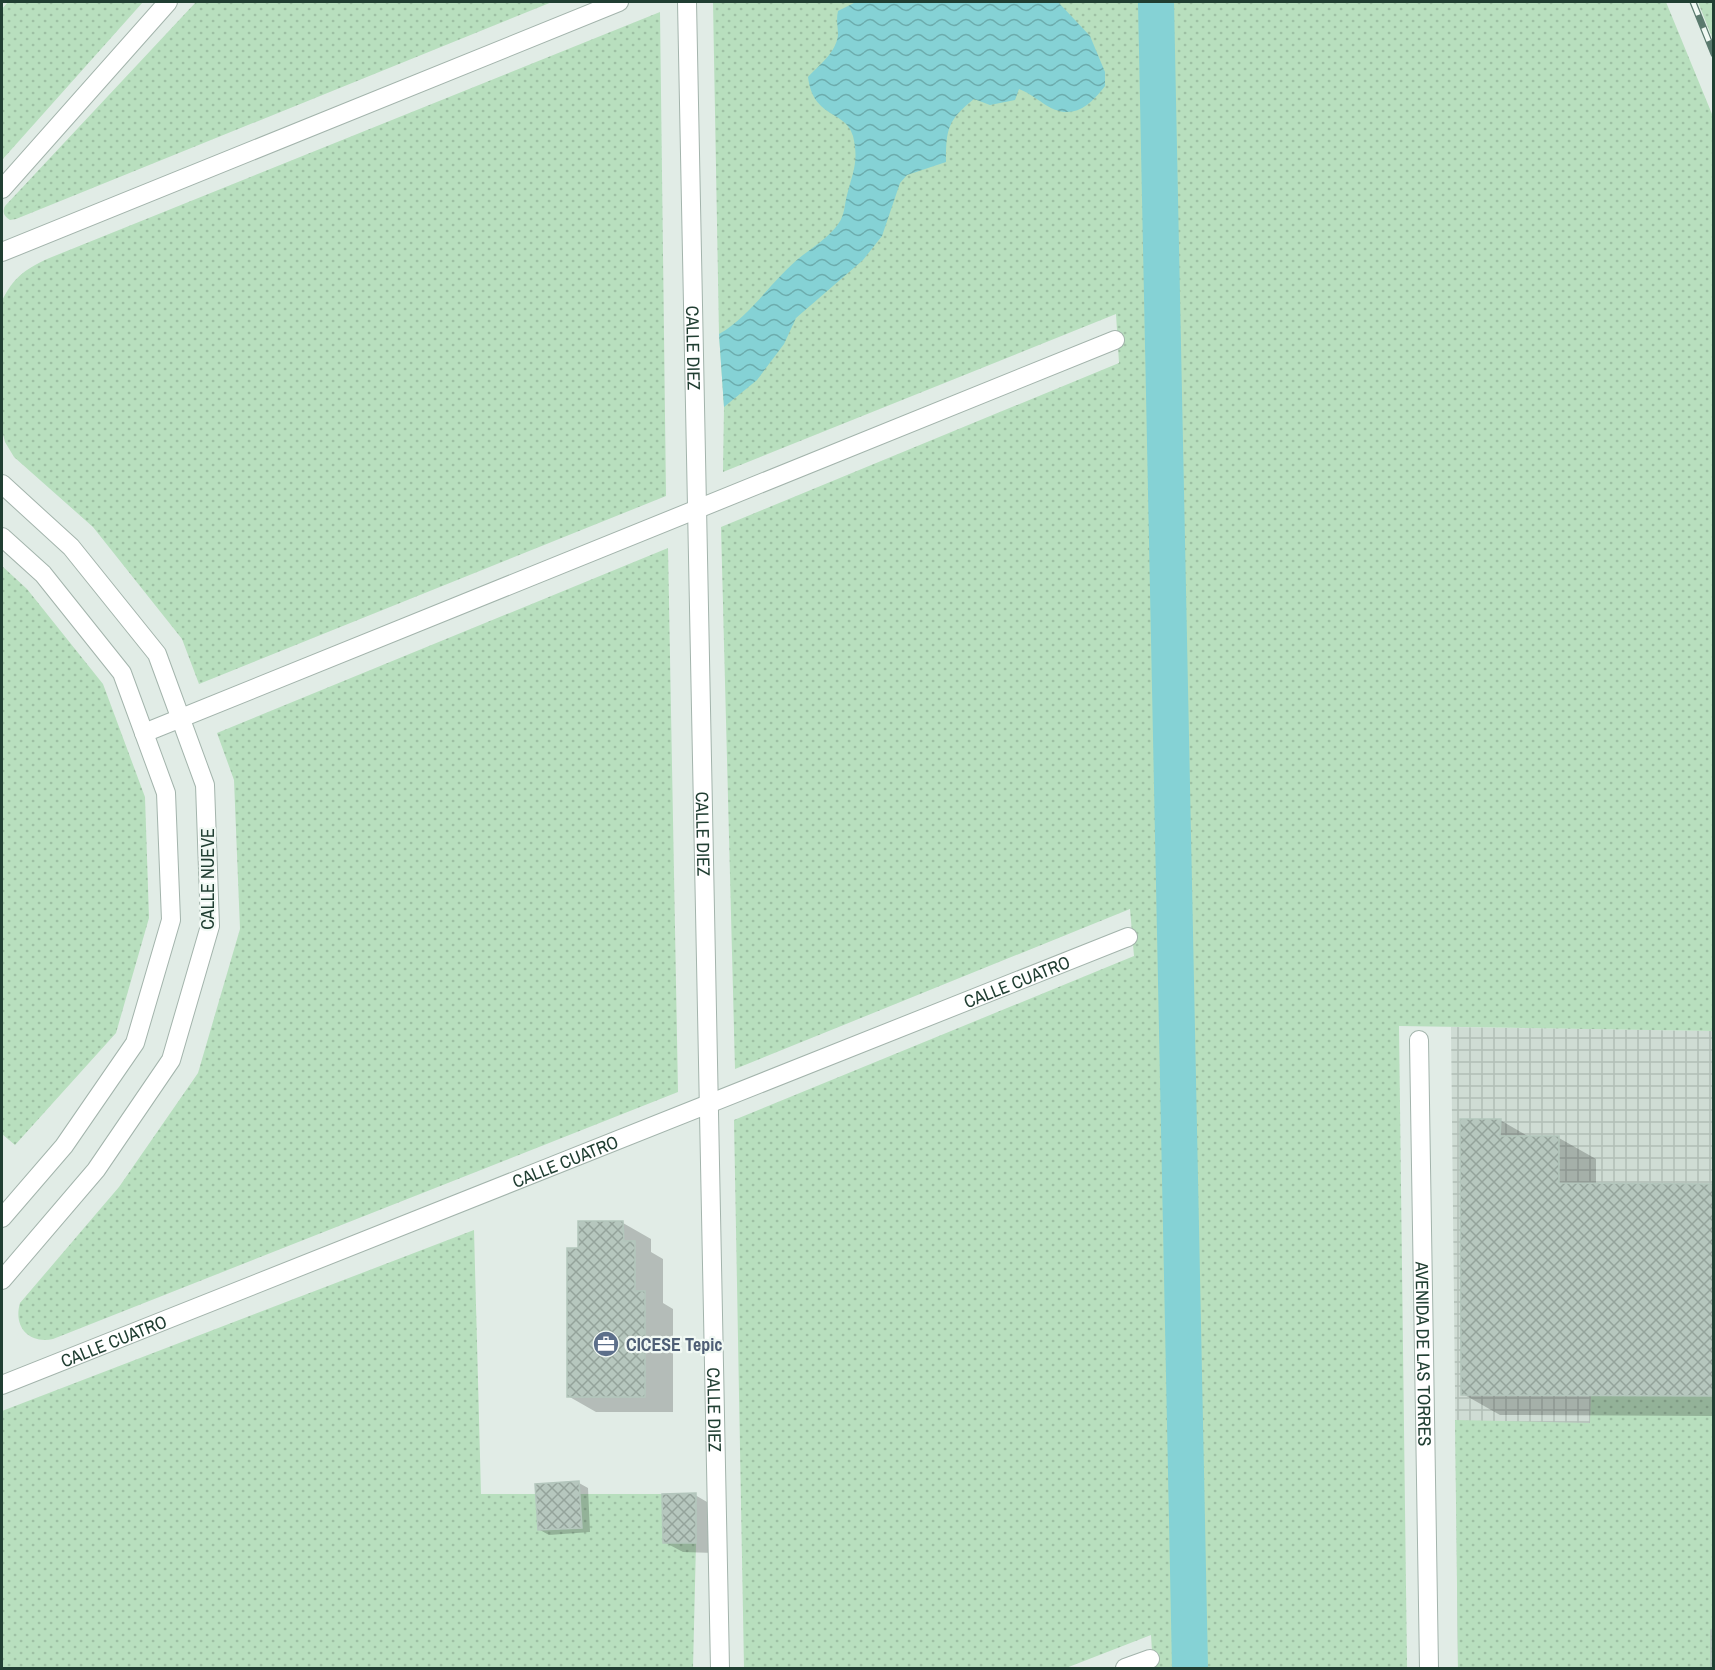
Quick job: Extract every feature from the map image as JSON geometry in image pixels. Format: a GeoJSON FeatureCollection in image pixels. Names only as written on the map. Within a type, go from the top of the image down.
{"type":"FeatureCollection","features":[{"type":"Feature","properties":{"kind":"street"},"geometry":{"type":"LineString","coordinates":[[2,189],[168,2]]}},
{"type":"Feature","properties":{"kind":"street"},"geometry":{"type":"LineString","coordinates":[[2,252],[619,2]]}},
{"type":"Feature","properties":{"kind":"street","name":"CALLE DIEZ"},"geometry":{"type":"LineString","coordinates":[[687,2],[720,1668]]}},
{"type":"Feature","properties":{"kind":"street"},"geometry":{"type":"LineString","coordinates":[[144,733],[1115,340]]}},
{"type":"Feature","properties":{"kind":"street","name":"CALLE NUEVE"},"geometry":{"type":"LineString","coordinates":[[2,484],[71,547],[157,654],[205,785],[210,926],[171,1060],[96,1170],[2,1280]]}},
{"type":"Feature","properties":{"kind":"street","name":"CALLE NUEVE"},"geometry":{"type":"LineString","coordinates":[[2,537],[43,574],[122,673],[166,793],[171,920],[135,1042],[64,1146],[2,1218]]}},
{"type":"Feature","properties":{"kind":"street","name":"CALLE CUATRO"},"geometry":{"type":"LineString","coordinates":[[2,1385],[1128,937]]}},
{"type":"Feature","properties":{"kind":"street","name":"AVENIDA DE LAS TORRES"},"geometry":{"type":"LineString","coordinates":[[1419,1040],[1429,1668]]}},
{"type":"Feature","properties":{"kind":"street"},"geometry":{"type":"LineString","coordinates":[[1125,1668],[1150,1659]]}},
{"type":"Feature","properties":{"kind":"shaded area"},"geometry":{"type":"Polygon","coordinates":[[[1451,1027],[1713,1031],[1713,1668],[1458,1668],[1451,1027]]]}},
{"type":"Feature","properties":{"kind":"green space"},"geometry":{"type":"Polygon","coordinates":[[[8,2],[143,2],[2,160],[2,9],[8,2]]]}},
{"type":"Feature","properties":{"kind":"green space"},"geometry":{"type":"Polygon","coordinates":[[[196,2],[552,2],[16,219],[10,220],[6,217],[5,206],[196,2]]]}},
{"type":"Feature","properties":{"kind":"green space"},"geometry":{"type":"Polygon","coordinates":[[[713,2],[1666,2],[1714,119],[1713,1031],[1399,1026],[1407,1668],[1153,1668],[1151,1635],[1066,1668],[744,1668],[734,1120],[1134,956],[1130,909],[735,1069],[721,527],[1119,363],[1116,314],[723,472],[724,407],[719,334],[713,2]]]}},
{"type":"Feature","properties":{"kind":"green space"},"geometry":{"type":"Polygon","coordinates":[[[1698,2],[1713,2],[1713,40],[1698,2]]]}},
{"type":"Feature","properties":{"kind":"green space"},"geometry":{"type":"Polygon","coordinates":[[[660,12],[666,496],[199,684],[182,639],[93,527],[14,457],[5,442],[2,430],[2,301],[10,286],[26,271],[47,259],[660,12]]]}},
{"type":"Feature","properties":{"kind":"green space"},"geometry":{"type":"Polygon","coordinates":[[[668,548],[678,1092],[53,1339],[37,1339],[25,1332],[19,1319],[20,1303],[119,1187],[198,1073],[240,929],[234,780],[217,733],[668,548]]]}},
{"type":"Feature","properties":{"kind":"green space"},"geometry":{"type":"Polygon","coordinates":[[[2,566],[27,589],[103,684],[145,797],[149,918],[116,1033],[15,1145],[2,1134],[2,566]]]}},
{"type":"Feature","properties":{"kind":"green space"},"geometry":{"type":"Polygon","coordinates":[[[474,1230],[481,1494],[535,1494],[539,1530],[582,1528],[580,1494],[662,1494],[663,1542],[696,1543],[693,1668],[2,1668],[2,1411],[474,1230]]]}},
{"type":"Feature","properties":{"kind":"green space"},"geometry":{"type":"Polygon","coordinates":[[[1591,1395],[1713,1396],[1714,1630],[1711,1630],[1711,1668],[1458,1668],[1455,1420],[1590,1423],[1591,1395]]]}},
{"type":"Feature","properties":{"kind":"water"},"geometry":{"type":"Polygon","coordinates":[[[856,2],[1058,2],[1090,36],[1105,72],[1105,86],[1091,102],[1076,111],[1068,112],[1050,107],[1019,89],[1015,100],[990,105],[974,99],[959,113],[950,126],[946,162],[907,175],[900,183],[882,236],[863,260],[796,318],[784,344],[757,380],[724,407],[719,334],[742,317],[781,275],[830,233],[843,214],[854,166],[853,136],[844,122],[816,100],[808,77],[826,58],[837,41],[838,11],[856,2]]]}},
{"type":"Feature","properties":{"kind":"building"},"geometry":{"type":"Polygon","coordinates":[[[1460,1119],[1501,1119],[1500,1136],[1559,1136],[1559,1183],[1714,1184],[1714,1396],[1461,1395],[1460,1119]]]}},
{"type":"Feature","properties":{"kind":"building","name":"CICESE Tepic"},"geometry":{"type":"Polygon","coordinates":[[[578,1221],[623,1221],[624,1241],[635,1241],[635,1291],[645,1291],[645,1397],[567,1397],[567,1248],[578,1248],[578,1221]]]}},
{"type":"Feature","properties":{"kind":"building"},"geometry":{"type":"Polygon","coordinates":[[[579,1481],[582,1528],[538,1530],[535,1484],[579,1481]]]}},
{"type":"Feature","properties":{"kind":"building"},"geometry":{"type":"Polygon","coordinates":[[[696,1493],[696,1543],[663,1543],[662,1494],[696,1493]]]}},
{"type":"Feature","properties":{"kind":"building"},"geometry":{"type":"Polygon","coordinates":[[[1711,1630],[1714,1630],[1714,1668],[1711,1668],[1711,1630]]]}},
{"type":"Feature","properties":{"kind":"waterway"},"geometry":{"type":"LineString","coordinates":[[1156,2],[1190,1668]]}},
{"type":"Feature","properties":{"kind":"railway"},"geometry":{"type":"LineString","coordinates":[[1693,2],[1714,54]]}},
{"type":"Feature","properties":{"kind":"place","name":"CICESE Tepic"},"geometry":{"type":"Point","coordinates":[606,1344]}}]}
